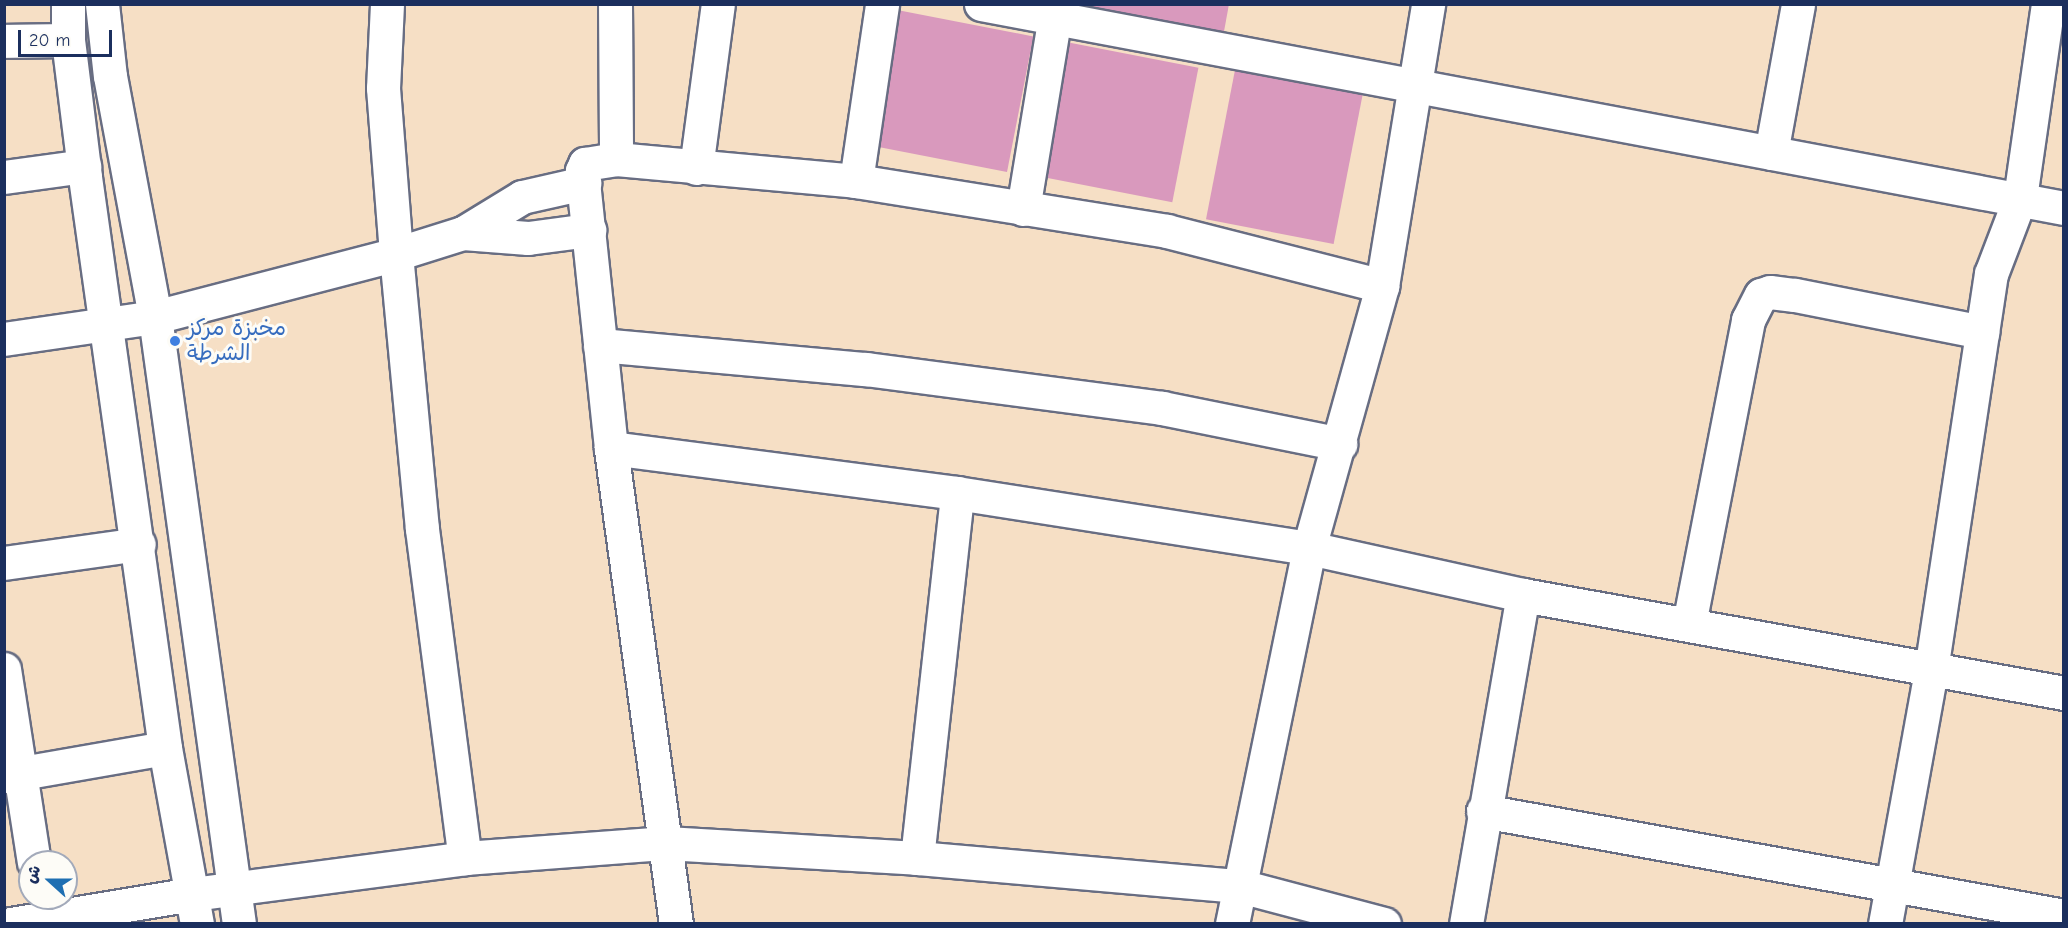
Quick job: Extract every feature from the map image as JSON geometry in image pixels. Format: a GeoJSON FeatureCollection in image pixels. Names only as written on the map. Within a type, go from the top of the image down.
{"type":"FeatureCollection","features":[{"type":"Feature","properties":{"kind":"street"},"geometry":{"type":"LineString","coordinates":[[68,4],[68,40],[84,166],[139,544],[165,748],[195,909]]}},
{"type":"Feature","properties":{"kind":"street"},"geometry":{"type":"LineString","coordinates":[[102,4],[110,76],[155,317],[239,924]]}},
{"type":"Feature","properties":{"kind":"street"},"geometry":{"type":"LineString","coordinates":[[387,4],[383,88],[396,254],[422,529],[465,858]]}},
{"type":"Feature","properties":{"kind":"street"},"geometry":{"type":"LineString","coordinates":[[615,4],[616,159]]}},
{"type":"Feature","properties":{"kind":"street"},"geometry":{"type":"LineString","coordinates":[[696,168],[718,4]]}},
{"type":"Feature","properties":{"kind":"street"},"geometry":{"type":"LineString","coordinates":[[856,181],[882,4]]}},
{"type":"Feature","properties":{"kind":"street"},"geometry":{"type":"LineString","coordinates":[[981,4],[1056,11],[1413,86],[2064,208]]}},
{"type":"Feature","properties":{"kind":"street"},"geometry":{"type":"LineString","coordinates":[[1232,924],[1309,548],[1340,444],[1382,286],[1428,4]]}},
{"type":"Feature","properties":{"kind":"street"},"geometry":{"type":"LineString","coordinates":[[1771,153],[1798,4]]}},
{"type":"Feature","properties":{"kind":"street"},"geometry":{"type":"LineString","coordinates":[[1885,924],[1931,670],[1992,274],[2020,198],[2048,4]]}},
{"type":"Feature","properties":{"kind":"street"},"geometry":{"type":"LineString","coordinates":[[1023,209],[1056,11]]}},
{"type":"Feature","properties":{"kind":"street"},"geometry":{"type":"LineString","coordinates":[[4,40],[68,40]]}},
{"type":"Feature","properties":{"kind":"street"},"geometry":{"type":"LineString","coordinates":[[676,924],[611,448],[584,183],[585,164],[616,159],[856,181],[1167,231],[1382,286]]}},
{"type":"Feature","properties":{"kind":"street"},"geometry":{"type":"LineString","coordinates":[[4,177],[84,166]]}},
{"type":"Feature","properties":{"kind":"street"},"geometry":{"type":"LineString","coordinates":[[4,339],[155,317],[396,254],[463,233],[522,197],[584,183]]}},
{"type":"Feature","properties":{"kind":"street"},"geometry":{"type":"LineString","coordinates":[[463,233],[528,238],[589,230]]}},
{"type":"Feature","properties":{"kind":"street"},"geometry":{"type":"LineString","coordinates":[[1689,624],[1748,320],[1761,295],[1770,292],[1795,295],[1982,332]]}},
{"type":"Feature","properties":{"kind":"street"},"geometry":{"type":"LineString","coordinates":[[600,345],[866,369],[1150,407],[1340,444]]}},
{"type":"Feature","properties":{"kind":"street"},"geometry":{"type":"LineString","coordinates":[[611,448],[957,493],[1309,548],[1523,596],[2064,693]]}},
{"type":"Feature","properties":{"kind":"street"},"geometry":{"type":"LineString","coordinates":[[917,858],[957,493]]}},
{"type":"Feature","properties":{"kind":"street"},"geometry":{"type":"LineString","coordinates":[[4,563],[139,544]]}},
{"type":"Feature","properties":{"kind":"street"},"geometry":{"type":"LineString","coordinates":[[1466,924],[1483,812],[1523,596]]}},
{"type":"Feature","properties":{"kind":"street"},"geometry":{"type":"LineString","coordinates":[[4,669],[12,775],[31,850]]}},
{"type":"Feature","properties":{"kind":"street"},"geometry":{"type":"LineString","coordinates":[[12,775],[165,748]]}},
{"type":"Feature","properties":{"kind":"street"},"geometry":{"type":"LineString","coordinates":[[1483,812],[2064,916]]}},
{"type":"Feature","properties":{"kind":"street"},"geometry":{"type":"LineString","coordinates":[[31,914],[195,909],[234,889],[465,858],[666,843],[917,858],[1240,886],[1384,924]]}},
{"type":"Feature","properties":{"kind":"building"},"geometry":{"type":"Polygon","coordinates":[[[1079,4],[1229,4],[1223,37],[1078,9],[1079,4]]]}},
{"type":"Feature","properties":{"kind":"building"},"geometry":{"type":"Polygon","coordinates":[[[892,9],[1033,36],[1007,172],[866,144],[892,9]]]}},
{"type":"Feature","properties":{"kind":"building"},"geometry":{"type":"Polygon","coordinates":[[[1061,41],[1198,68],[1172,202],[1035,175],[1061,41]]]}},
{"type":"Feature","properties":{"kind":"building"},"geometry":{"type":"Polygon","coordinates":[[[1235,70],[1363,95],[1334,244],[1206,219],[1235,70]]]}},
{"type":"Feature","properties":{"kind":"place","name":"مخبزة مركز الشرطة"},"geometry":{"type":"Point","coordinates":[175,341]}}]}
